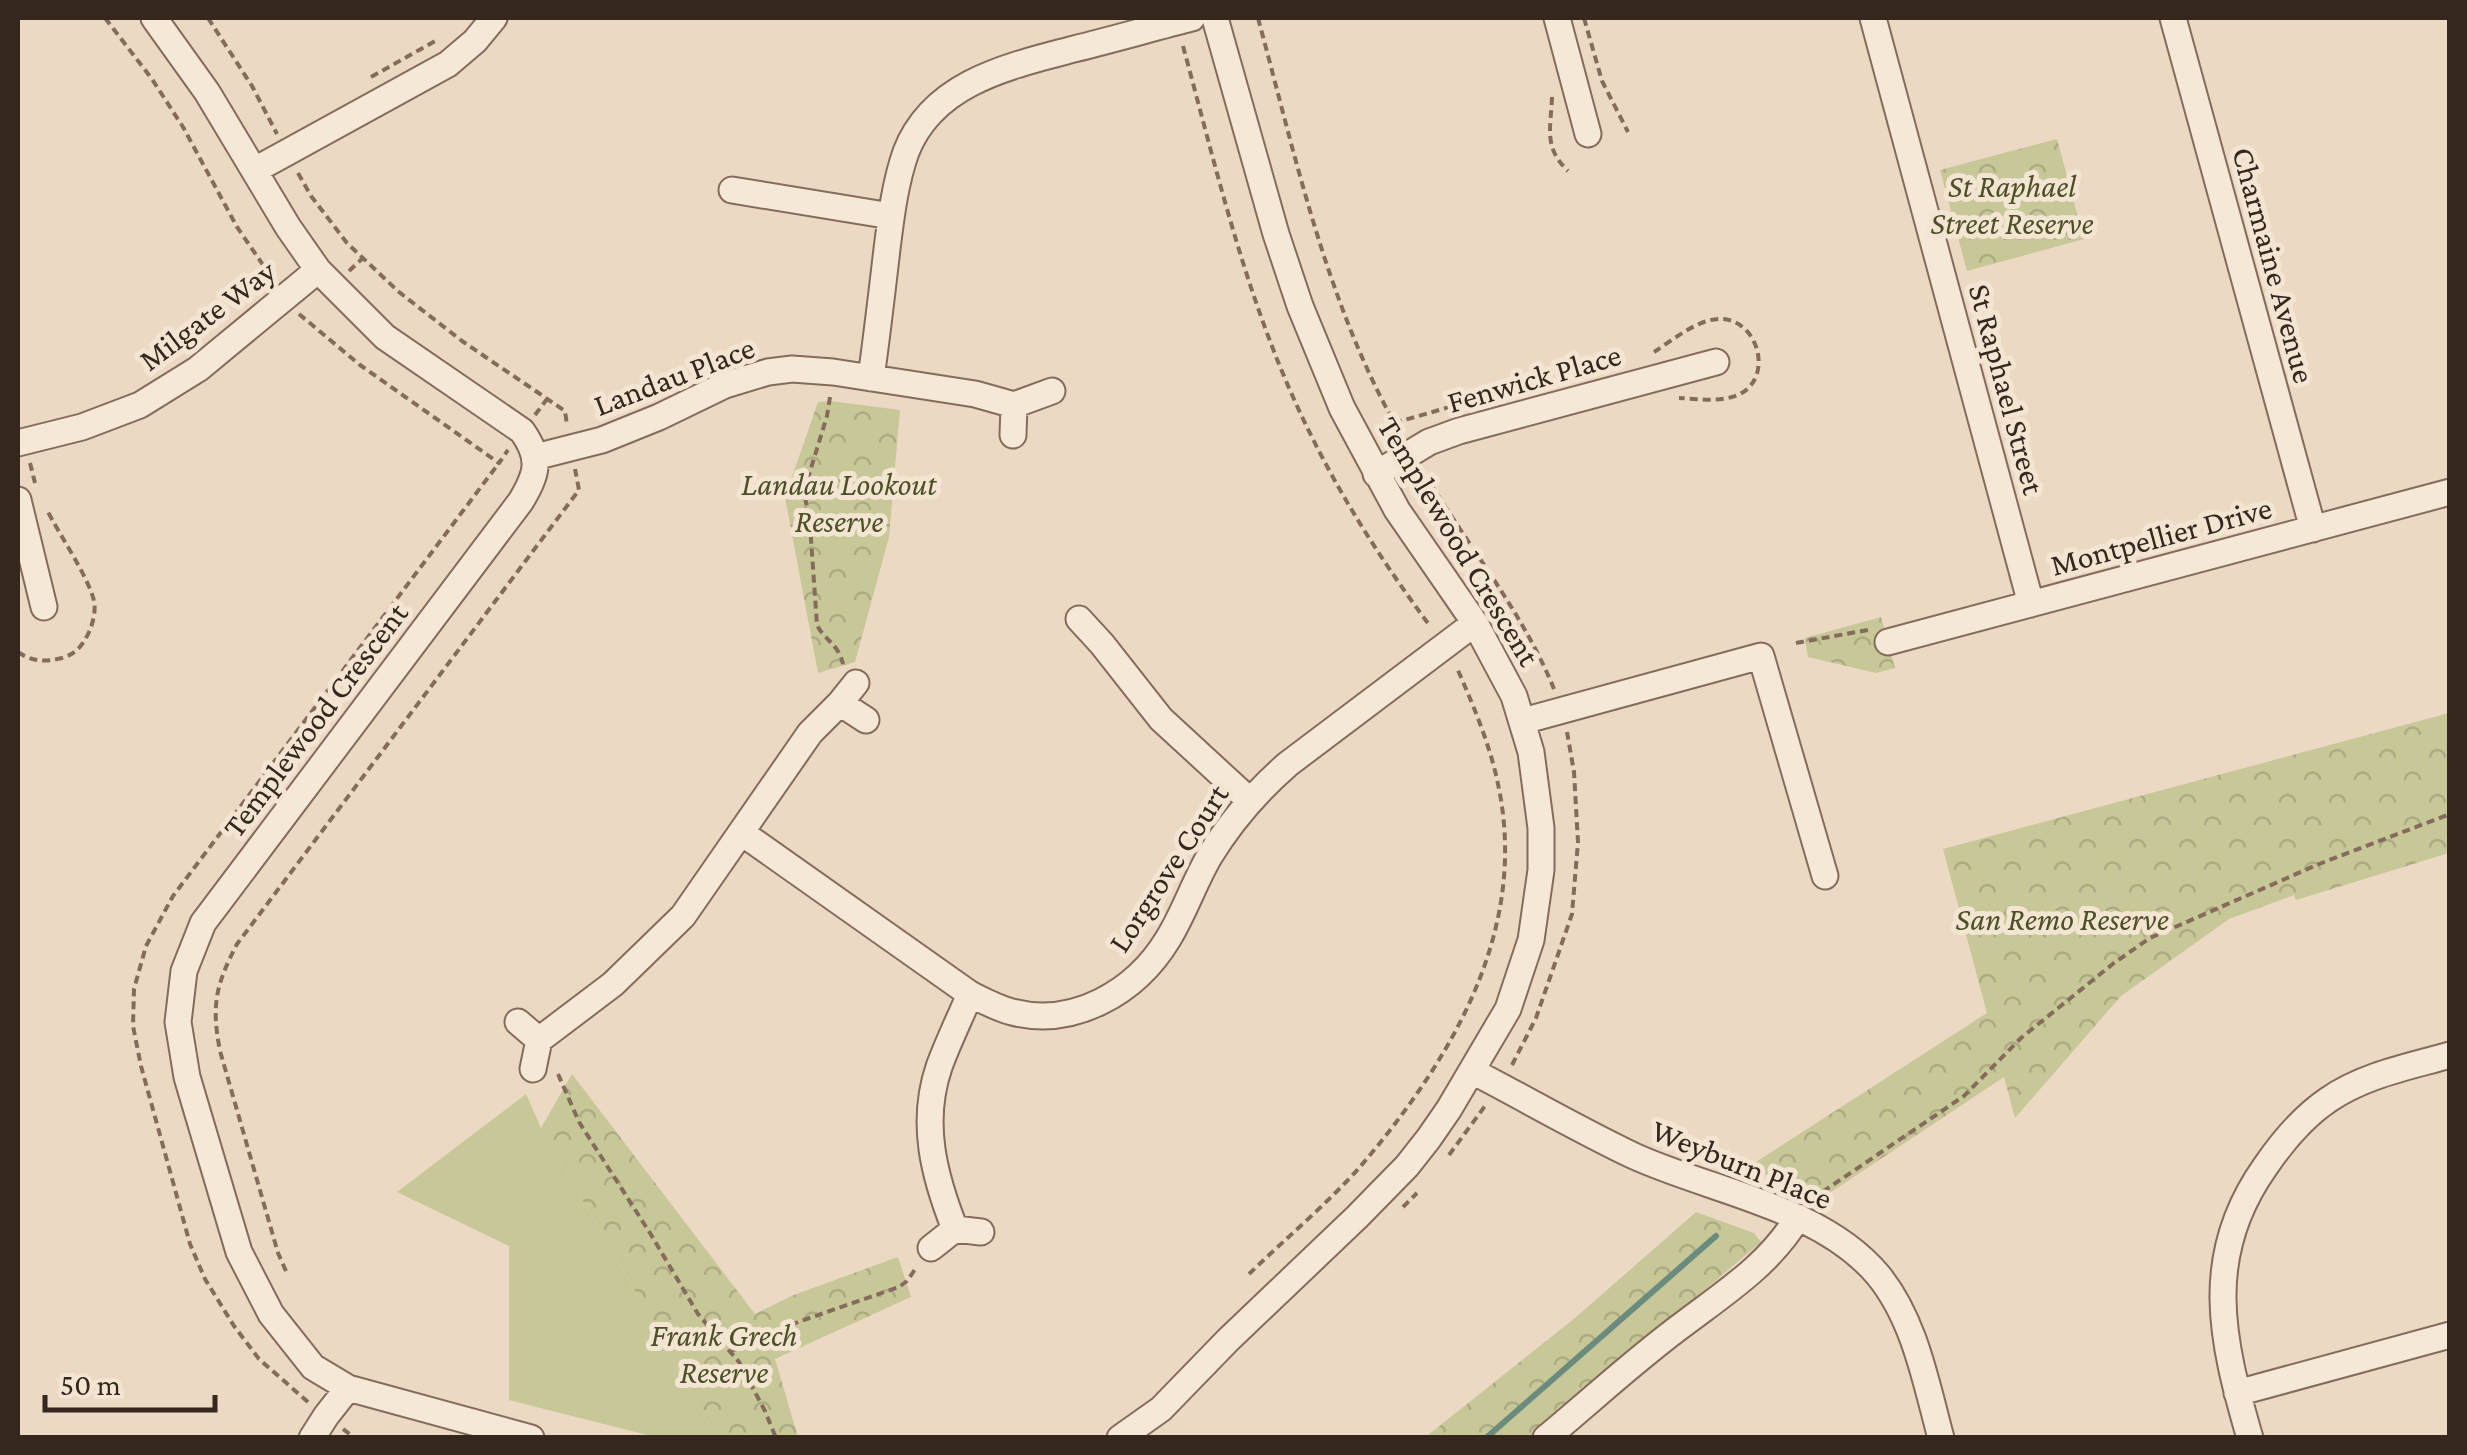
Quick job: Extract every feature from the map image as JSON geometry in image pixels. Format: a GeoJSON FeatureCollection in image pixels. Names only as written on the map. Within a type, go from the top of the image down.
{"type":"FeatureCollection","features":[{"type":"Feature","properties":{"kind":"street"},"geometry":{"type":"LineString","coordinates":[[154,18],[208,92],[311,260],[386,337],[522,432],[535,457]]}},
{"type":"Feature","properties":{"kind":"street"},"geometry":{"type":"LineString","coordinates":[[255,170],[448,64],[494,18]]}},
{"type":"Feature","properties":{"kind":"street","name":"Templewood Crescent"},"geometry":{"type":"LineString","coordinates":[[1120,1438],[1161,1408],[1318,1256],[1428,1138],[1508,1009],[1531,940],[1542,870],[1541,828],[1523,721],[1502,671],[1475,623],[1396,510],[1336,393],[1276,234],[1215,18]]}},
{"type":"Feature","properties":{"kind":"street"},"geometry":{"type":"LineString","coordinates":[[1557,18],[1588,134]]}},
{"type":"Feature","properties":{"kind":"street","name":"St Raphael Street"},"geometry":{"type":"LineString","coordinates":[[1873,18],[2030,604]]}},
{"type":"Feature","properties":{"kind":"street","name":"Charmaine Avenue"},"geometry":{"type":"LineString","coordinates":[[2173,18],[2313,529]]}},
{"type":"Feature","properties":{"kind":"street"},"geometry":{"type":"LineString","coordinates":[[871,378],[892,216],[906,153],[916,132],[948,97],[994,72],[1184,20]]}},
{"type":"Feature","properties":{"kind":"street"},"geometry":{"type":"LineString","coordinates":[[732,190],[892,216]]}},
{"type":"Feature","properties":{"kind":"street","name":"Milgate Way"},"geometry":{"type":"LineString","coordinates":[[18,443],[82,427],[140,405],[198,369],[311,260]]}},
{"type":"Feature","properties":{"kind":"street","name":"Fenwick Place"},"geometry":{"type":"LineString","coordinates":[[1376,474],[1429,442],[1460,431],[1716,362]]}},
{"type":"Feature","properties":{"kind":"street","name":"Landau Place"},"geometry":{"type":"LineString","coordinates":[[535,457],[630,430],[748,376],[792,369],[974,394],[1014,404]]}},
{"type":"Feature","properties":{"kind":"street"},"geometry":{"type":"LineString","coordinates":[[1013,435],[1014,404],[1052,391]]}},
{"type":"Feature","properties":{"kind":"street","name":"Templewood Crescent"},"geometry":{"type":"LineString","coordinates":[[531,1438],[348,1388],[313,1367],[271,1314],[239,1252],[188,1077],[178,1022],[184,972],[203,923],[521,501],[534,479],[535,457]]}},
{"type":"Feature","properties":{"kind":"street","name":"Montpellier Drive"},"geometry":{"type":"LineString","coordinates":[[1879,636],[2030,604],[2450,492]]}},
{"type":"Feature","properties":{"kind":"street"},"geometry":{"type":"LineString","coordinates":[[18,500],[44,607]]}},
{"type":"Feature","properties":{"kind":"street"},"geometry":{"type":"LineString","coordinates":[[1079,619],[1162,719],[1250,800]]}},
{"type":"Feature","properties":{"kind":"street","name":"Lorgrove Court"},"geometry":{"type":"LineString","coordinates":[[742,833],[970,994],[1009,1012],[1041,1016],[1077,1012],[1112,996],[1143,971],[1167,941],[1209,858],[1250,800],[1288,764],[1450,657],[1475,623]]}},
{"type":"Feature","properties":{"kind":"street"},"geometry":{"type":"LineString","coordinates":[[1523,721],[1761,656],[1825,876]]}},
{"type":"Feature","properties":{"kind":"street"},"geometry":{"type":"LineString","coordinates":[[533,1069],[539,1040],[612,984],[660,940],[697,898],[810,732],[848,693],[866,720]]}},
{"type":"Feature","properties":{"kind":"street"},"geometry":{"type":"LineString","coordinates":[[930,1248],[968,1231],[936,1178],[930,1123],[938,1068],[970,994]]}},
{"type":"Feature","properties":{"kind":"street"},"geometry":{"type":"LineString","coordinates":[[518,1022],[539,1040]]}},
{"type":"Feature","properties":{"kind":"street"},"geometry":{"type":"LineString","coordinates":[[2250,1438],[2226,1342],[2221,1296],[2228,1242],[2249,1190],[2284,1139],[2328,1100],[2376,1076],[2450,1055]]}},
{"type":"Feature","properties":{"kind":"street","name":"Weyburn Place"},"geometry":{"type":"LineString","coordinates":[[1472,1071],[1634,1156],[1794,1216],[1849,1248],[1887,1288],[1906,1324],[1941,1438]]}},
{"type":"Feature","properties":{"kind":"street"},"geometry":{"type":"LineString","coordinates":[[1546,1438],[1733,1288],[1783,1241],[1794,1216]]}},
{"type":"Feature","properties":{"kind":"street"},"geometry":{"type":"LineString","coordinates":[[2237,1393],[2450,1335]]}},
{"type":"Feature","properties":{"kind":"street"},"geometry":{"type":"LineString","coordinates":[[319,1426],[348,1388]]}},
{"type":"Feature","properties":{"kind":"path"},"geometry":{"type":"LineString","coordinates":[[208,18],[252,86],[286,154],[347,243],[399,292],[462,341],[565,411],[579,490],[237,944],[219,978],[214,1020],[220,1050],[272,1236],[286,1270]]}},
{"type":"Feature","properties":{"kind":"path"},"geometry":{"type":"LineString","coordinates":[[1258,18],[1328,268],[1358,348],[1394,422],[1452,522],[1534,644],[1562,709],[1574,772],[1578,842],[1572,914],[1536,1018],[1482,1113],[1446,1159]]}},
{"type":"Feature","properties":{"kind":"path"},"geometry":{"type":"LineString","coordinates":[[1584,18],[1602,80],[1628,132]]}},
{"type":"Feature","properties":{"kind":"path"},"geometry":{"type":"LineString","coordinates":[[1184,20],[1237,243],[1292,396],[1367,537],[1450,657],[1488,746],[1500,792],[1505,847],[1502,897],[1485,966],[1457,1032],[1432,1073],[1357,1170],[1249,1274]]}},
{"type":"Feature","properties":{"kind":"path"},"geometry":{"type":"LineString","coordinates":[[371,76],[446,32]]}},
{"type":"Feature","properties":{"kind":"path"},"geometry":{"type":"LineString","coordinates":[[1552,88],[1551,148],[1568,170]]}},
{"type":"Feature","properties":{"kind":"path"},"geometry":{"type":"LineString","coordinates":[[270,276],[311,260]]}},
{"type":"Feature","properties":{"kind":"path"},"geometry":{"type":"LineString","coordinates":[[167,358],[211,325]]}},
{"type":"Feature","properties":{"kind":"path"},"geometry":{"type":"LineString","coordinates":[[833,372],[827,416],[804,495],[817,626],[837,647],[847,675],[848,693]]}},
{"type":"Feature","properties":{"kind":"path"},"geometry":{"type":"LineString","coordinates":[[355,1438],[319,1426],[259,1360],[206,1279],[190,1244],[141,1066],[133,1026],[134,990],[146,946],[173,896],[499,463]]}},
{"type":"Feature","properties":{"kind":"path"},"geometry":{"type":"LineString","coordinates":[[1796,643],[1879,636]]}},
{"type":"Feature","properties":{"kind":"path"},"geometry":{"type":"LineString","coordinates":[[1446,674],[1450,657]]}},
{"type":"Feature","properties":{"kind":"path"},"geometry":{"type":"LineString","coordinates":[[1794,1216],[1964,1096],[2021,1038],[2150,938],[2319,864],[2450,814]]}},
{"type":"Feature","properties":{"kind":"path"},"geometry":{"type":"LineString","coordinates":[[539,1040],[552,1056],[579,1122],[698,1314],[747,1376],[776,1438]]}},
{"type":"Feature","properties":{"kind":"path"},"geometry":{"type":"LineString","coordinates":[[1402,1209],[1424,1184]]}},
{"type":"Feature","properties":{"kind":"path"},"geometry":{"type":"LineString","coordinates":[[730,1351],[798,1322],[899,1287],[930,1248]]}},
{"type":"Feature","properties":{"kind":"green space","name":"St Raphael Street Reserve"},"geometry":{"type":"Polygon","coordinates":[[[2057,139],[2084,239],[1967,271],[1940,170],[2057,139]]]}},
{"type":"Feature","properties":{"kind":"green space","name":"Landau Lookout Reserve"},"geometry":{"type":"Polygon","coordinates":[[[818,402],[900,410],[889,537],[855,662],[818,673],[785,497],[818,402]]]}},
{"type":"Feature","properties":{"kind":"green space"},"geometry":{"type":"Polygon","coordinates":[[[1881,617],[1895,668],[1876,673],[1808,657],[1805,638],[1881,617]]]}},
{"type":"Feature","properties":{"kind":"green space","name":"San Remo Reserve"},"geometry":{"type":"Polygon","coordinates":[[[2449,713],[2449,853],[2296,900],[2294,895],[2229,919],[2121,996],[2015,1118],[2004,1077],[1822,1198],[1748,1167],[1987,1013],[1943,849],[2449,713]]]}},
{"type":"Feature","properties":{"kind":"green space","name":"Frank Grech Reserve"},"geometry":{"type":"Polygon","coordinates":[[[572,1074],[755,1314],[791,1296],[898,1257],[911,1297],[775,1359],[798,1437],[716,1437],[541,1128],[572,1074]]]}},
{"type":"Feature","properties":{"kind":"green space"},"geometry":{"type":"Polygon","coordinates":[[[526,1094],[541,1128],[716,1437],[655,1437],[509,1400],[509,1246],[397,1192],[526,1094]]]}},
{"type":"Feature","properties":{"kind":"green space"},"geometry":{"type":"Polygon","coordinates":[[[1696,1212],[1754,1233],[1761,1242],[1533,1437],[1430,1438],[1428,1435],[1575,1318],[1696,1212]]]}},
{"type":"Feature","properties":{"kind":"waterway"},"geometry":{"type":"LineString","coordinates":[[1486,1438],[1716,1236]]}}]}
